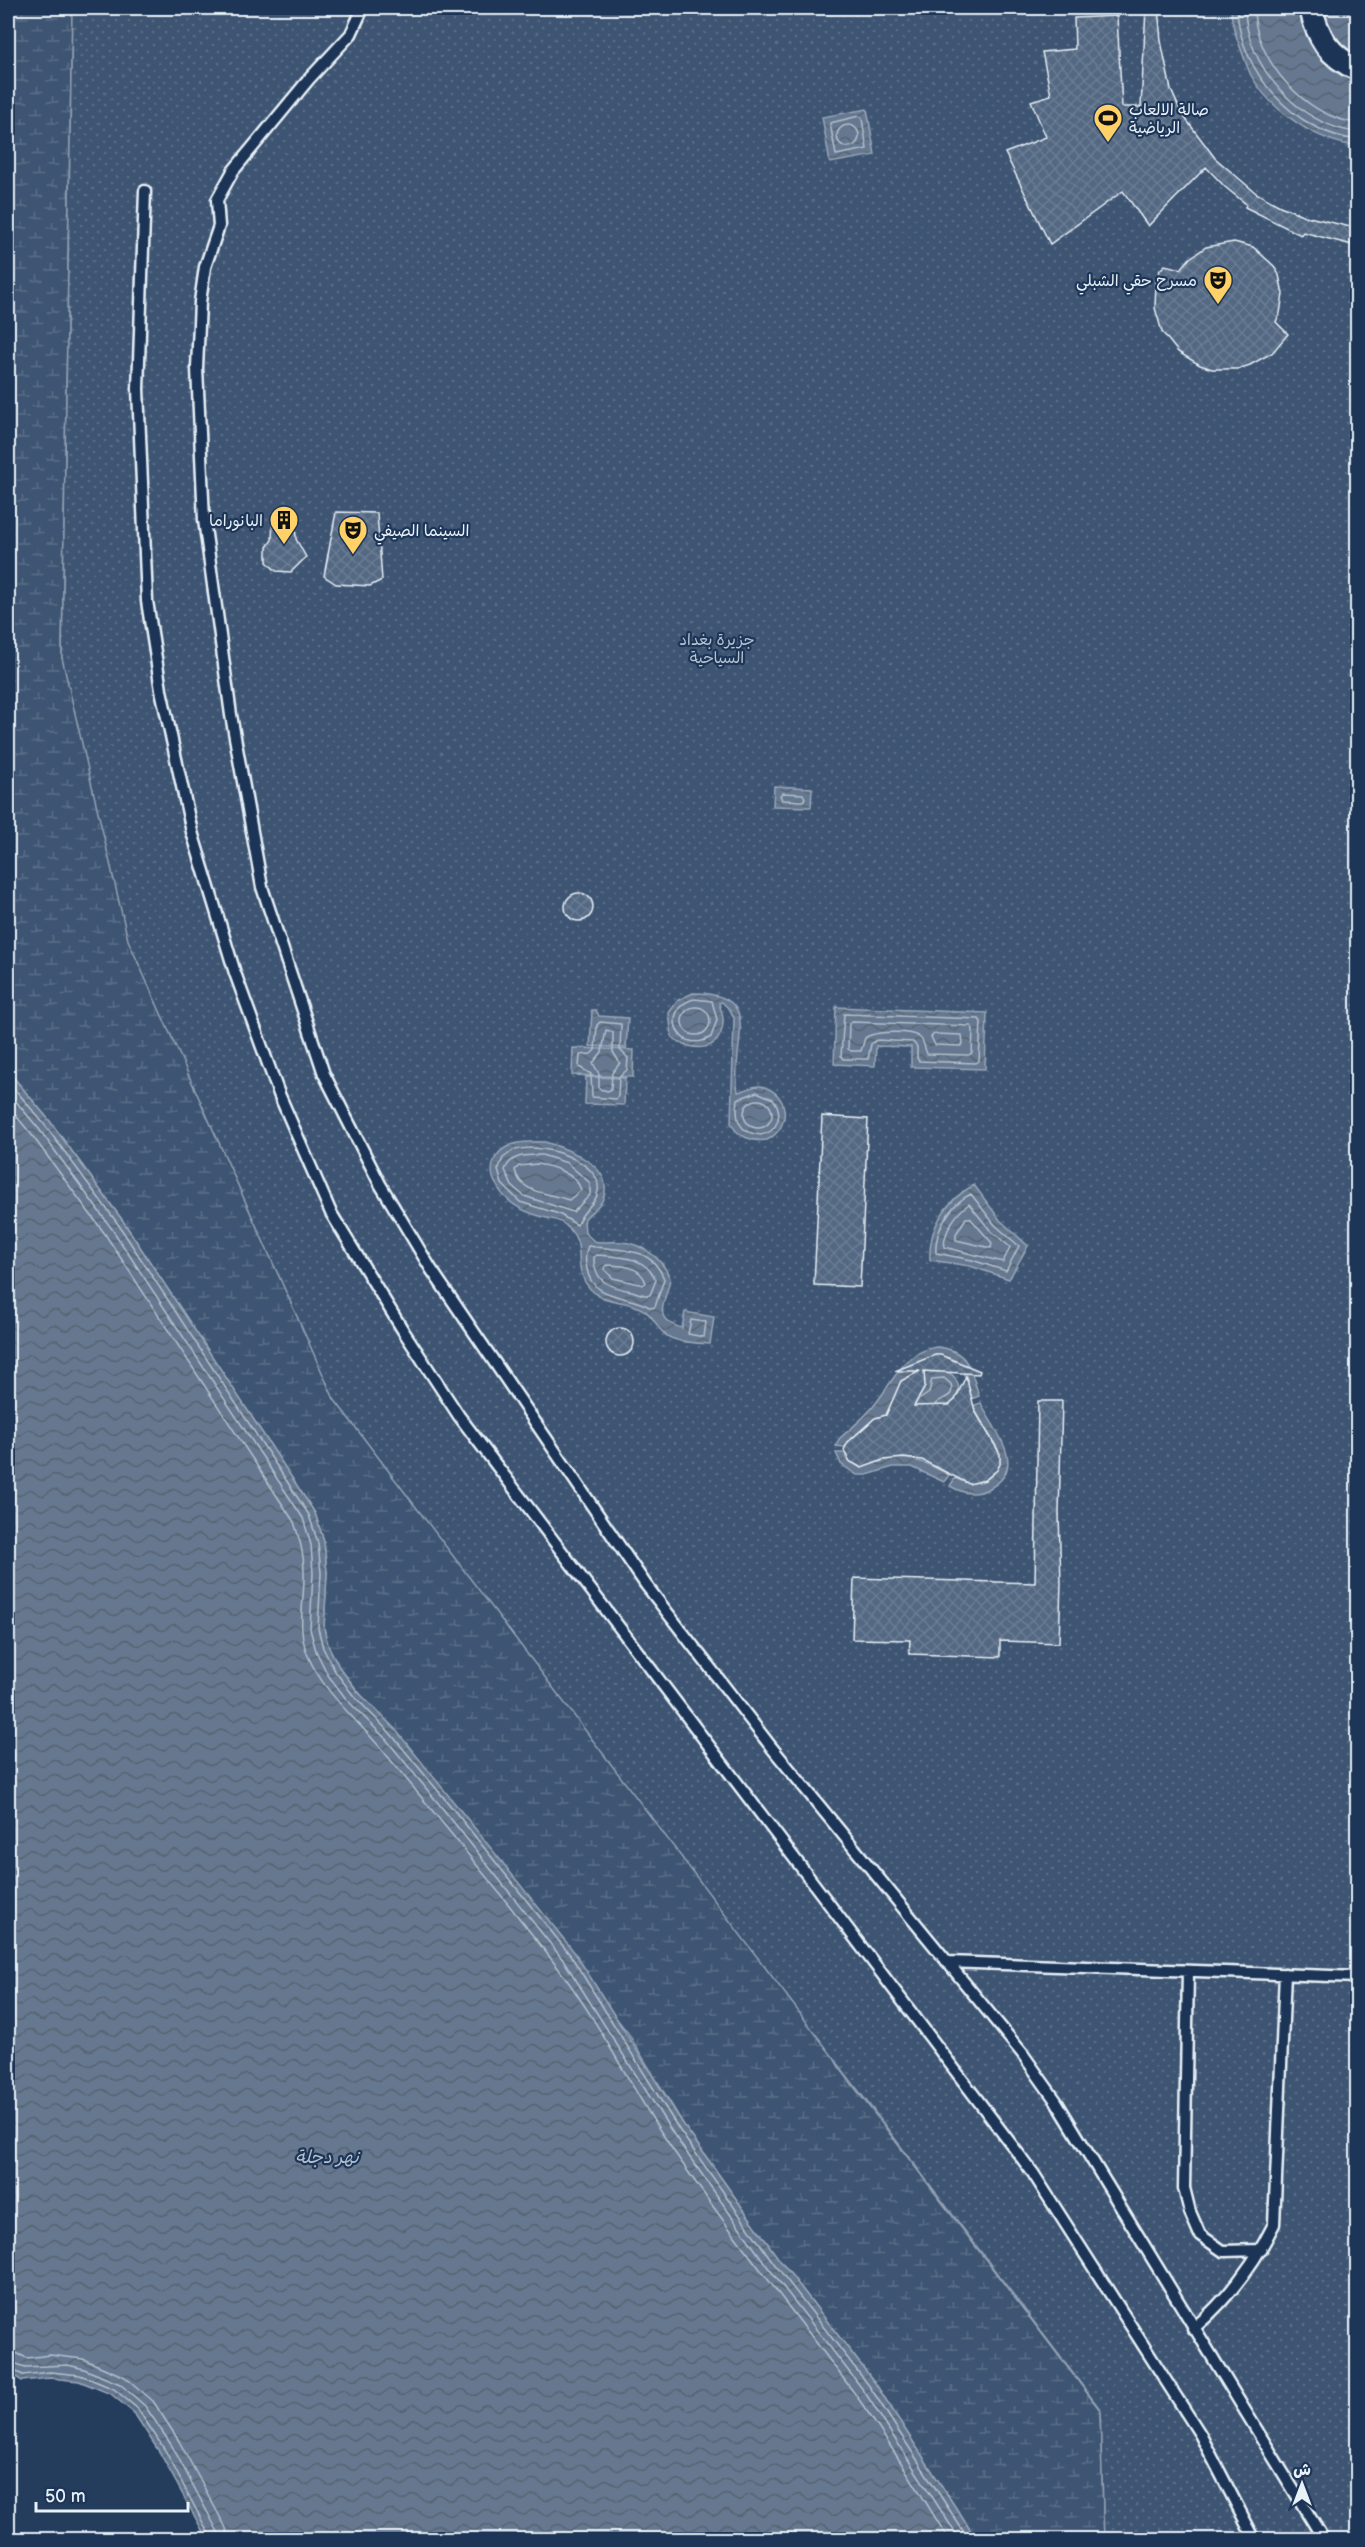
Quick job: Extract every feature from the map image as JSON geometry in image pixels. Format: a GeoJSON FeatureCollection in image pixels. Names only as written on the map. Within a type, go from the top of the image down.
{"type":"FeatureCollection","features":[{"type":"Feature","properties":{"kind":"street"},"geometry":{"type":"LineString","coordinates":[[1311,8],[1316,30],[1326,46],[1335,56],[1358,69]]}},
{"type":"Feature","properties":{"kind":"lane"},"geometry":{"type":"LineString","coordinates":[[363,8],[351,34],[309,79],[233,171],[217,200],[219,226],[205,267],[200,302],[197,368],[204,520],[231,715],[262,887],[324,1074],[380,1184],[431,1269],[646,1585],[772,1748],[1022,2053],[1056,2101],[1324,2540]]}},
{"type":"Feature","properties":{"kind":"lane"},"geometry":{"type":"LineString","coordinates":[[145,191],[138,389],[147,601],[161,690],[192,832],[235,972],[279,1094],[331,1213],[459,1416],[1033,2173],[1200,2434],[1255,2540]]}},
{"type":"Feature","properties":{"kind":"lane"},"geometry":{"type":"LineString","coordinates":[[947,1962],[1358,1977]]}},
{"type":"Feature","properties":{"kind":"lane"},"geometry":{"type":"LineString","coordinates":[[1188,1971],[1184,2188],[1190,2212],[1200,2235],[1223,2252],[1262,2250]]}},
{"type":"Feature","properties":{"kind":"lane"},"geometry":{"type":"LineString","coordinates":[[1193,2328],[1221,2306],[1262,2250],[1274,2224],[1285,1974]]}},
{"type":"Feature","properties":{"kind":"green space"},"geometry":{"type":"Polygon","coordinates":[[[8,8],[72,8],[62,658],[839,2067],[1100,2410],[1104,2539],[976,2539],[875,2383],[778,2258],[685,2127],[628,2033],[339,1667],[328,1645],[324,1628],[327,1573],[324,1542],[315,1513],[123,1221],[49,1120],[8,1071],[8,8]]]}},
{"type":"Feature","properties":{"kind":"green space","name":"جزيرة بغداد السياحية"},"geometry":{"type":"Polygon","coordinates":[[[72,8],[1357,8],[1357,2539],[1104,2539],[1100,2409],[334,1399],[128,940],[62,658],[72,8]]]}},
{"type":"Feature","properties":{"kind":"water"},"geometry":{"type":"Polygon","coordinates":[[[1231,8],[1357,8],[1357,146],[1312,132],[1271,102],[1249,71],[1234,30],[1231,8]]]}},
{"type":"Feature","properties":{"kind":"water"},"geometry":{"type":"Polygon","coordinates":[[[867,109],[875,155],[830,163],[822,117],[867,109]]]}},
{"type":"Feature","properties":{"kind":"water"},"geometry":{"type":"Polygon","coordinates":[[[774,786],[812,788],[811,807],[773,806],[774,786]]]}},
{"type":"Feature","properties":{"kind":"water"},"geometry":{"type":"Polygon","coordinates":[[[693,993],[716,995],[730,1002],[738,1012],[740,1040],[738,1092],[758,1086],[771,1090],[778,1096],[784,1111],[781,1127],[767,1140],[746,1138],[737,1132],[731,1123],[734,1018],[730,1010],[722,1002],[719,1003],[723,1022],[717,1040],[711,1045],[688,1046],[672,1037],[669,1013],[678,1000],[693,993]]]}},
{"type":"Feature","properties":{"kind":"water"},"geometry":{"type":"Polygon","coordinates":[[[836,1007],[987,1013],[985,1069],[911,1067],[911,1047],[876,1046],[875,1066],[834,1064],[836,1007]]]}},
{"type":"Feature","properties":{"kind":"water"},"geometry":{"type":"Polygon","coordinates":[[[592,1010],[596,1010],[599,1016],[628,1018],[626,1048],[590,1046],[592,1010]]]}},
{"type":"Feature","properties":{"kind":"water"},"geometry":{"type":"Polygon","coordinates":[[[573,1048],[634,1050],[633,1077],[572,1075],[573,1048]]]}},
{"type":"Feature","properties":{"kind":"water","name":"نهر دجلة"},"geometry":{"type":"Polygon","coordinates":[[[8,1071],[49,1120],[123,1221],[315,1513],[324,1542],[327,1573],[324,1628],[328,1645],[339,1667],[358,1692],[395,1729],[575,1953],[685,2127],[778,2258],[875,2383],[976,2539],[207,2539],[160,2453],[134,2413],[111,2394],[79,2381],[50,2378],[22,2381],[8,2372],[8,1071]]]}},
{"type":"Feature","properties":{"kind":"water"},"geometry":{"type":"Polygon","coordinates":[[[586,1077],[625,1078],[624,1105],[585,1104],[586,1077]]]}},
{"type":"Feature","properties":{"kind":"water"},"geometry":{"type":"Polygon","coordinates":[[[545,1142],[577,1154],[596,1168],[603,1177],[605,1187],[603,1199],[584,1220],[585,1233],[594,1241],[630,1243],[645,1249],[657,1259],[670,1278],[662,1308],[666,1319],[682,1328],[685,1312],[714,1317],[710,1344],[673,1339],[662,1331],[645,1311],[596,1294],[583,1278],[578,1244],[571,1231],[559,1221],[522,1209],[504,1196],[493,1178],[492,1168],[499,1152],[517,1143],[545,1142]]]}},
{"type":"Feature","properties":{"kind":"water"},"geometry":{"type":"Polygon","coordinates":[[[974,1185],[1000,1220],[1028,1246],[1009,1279],[970,1266],[930,1260],[932,1237],[941,1216],[955,1199],[974,1185]]]}},
{"type":"Feature","properties":{"kind":"water"},"geometry":{"type":"Polygon","coordinates":[[[936,1347],[956,1352],[962,1357],[971,1370],[979,1396],[971,1399],[967,1381],[957,1367],[935,1355],[931,1356],[912,1375],[901,1381],[886,1417],[875,1418],[845,1447],[836,1446],[839,1439],[872,1408],[894,1376],[908,1361],[925,1350],[936,1347]]]}},
{"type":"Feature","properties":{"kind":"water"},"geometry":{"type":"Polygon","coordinates":[[[927,1371],[950,1373],[959,1389],[958,1395],[949,1405],[926,1419],[908,1402],[923,1390],[925,1380],[921,1376],[927,1371]]]}},
{"type":"Feature","properties":{"kind":"water"},"geometry":{"type":"Polygon","coordinates":[[[981,1403],[1005,1447],[1008,1458],[1007,1469],[1002,1479],[990,1488],[970,1493],[950,1486],[955,1478],[961,1481],[981,1482],[992,1475],[1000,1464],[998,1449],[973,1406],[981,1403]]]}},
{"type":"Feature","properties":{"kind":"water"},"geometry":{"type":"Polygon","coordinates":[[[836,1453],[845,1453],[846,1459],[859,1467],[891,1459],[909,1459],[925,1463],[949,1475],[944,1482],[912,1467],[893,1467],[867,1475],[857,1475],[841,1464],[836,1453]]]}},
{"type":"Feature","properties":{"kind":"building","name":"صالة الالعاب الرياضية"},"geometry":{"type":"Polygon","coordinates":[[[1146,8],[1158,8],[1161,41],[1171,90],[1182,114],[1215,158],[1256,193],[1280,206],[1305,216],[1355,228],[1352,245],[1303,232],[1301,235],[1245,207],[1246,204],[1206,167],[1148,226],[1123,191],[1050,244],[1005,153],[1046,137],[1031,101],[1051,95],[1042,52],[1075,49],[1074,18],[1117,16],[1122,107],[1141,107],[1146,8]]]}},
{"type":"Feature","properties":{"kind":"building","name":"مسرح حقي الشبلي"},"geometry":{"type":"Polygon","coordinates":[[[1234,242],[1253,247],[1274,266],[1279,275],[1283,294],[1276,322],[1288,334],[1272,353],[1250,365],[1238,369],[1212,369],[1178,352],[1162,332],[1155,308],[1156,282],[1160,270],[1165,265],[1181,269],[1190,258],[1206,247],[1234,242]]]}},
{"type":"Feature","properties":{"kind":"building","name":"السينما الصيفي"},"geometry":{"type":"Polygon","coordinates":[[[336,512],[377,513],[382,580],[370,586],[336,584],[324,576],[336,512]]]}},
{"type":"Feature","properties":{"kind":"building","name":"البانوراما"},"geometry":{"type":"Polygon","coordinates":[[[273,516],[295,516],[296,539],[306,557],[291,572],[276,571],[267,562],[267,547],[272,540],[273,516]]]}},
{"type":"Feature","properties":{"kind":"building"},"geometry":{"type":"Polygon","coordinates":[[[579,893],[589,897],[593,907],[589,917],[579,921],[569,917],[565,907],[569,897],[579,893]]]}},
{"type":"Feature","properties":{"kind":"building"},"geometry":{"type":"Polygon","coordinates":[[[822,1116],[868,1119],[860,1287],[814,1285],[822,1116]]]}},
{"type":"Feature","properties":{"kind":"building"},"geometry":{"type":"Polygon","coordinates":[[[620,1328],[630,1332],[634,1342],[630,1352],[620,1356],[610,1352],[606,1342],[610,1332],[620,1328]]]}},
{"type":"Feature","properties":{"kind":"building"},"geometry":{"type":"Polygon","coordinates":[[[935,1355],[941,1355],[980,1371],[979,1374],[924,1371],[925,1387],[914,1406],[949,1405],[955,1400],[966,1376],[975,1411],[1000,1454],[1000,1464],[997,1470],[985,1480],[969,1484],[922,1460],[903,1458],[883,1460],[862,1468],[849,1461],[844,1450],[848,1442],[875,1418],[886,1415],[901,1381],[920,1371],[895,1371],[935,1355]]]}},
{"type":"Feature","properties":{"kind":"building"},"geometry":{"type":"Polygon","coordinates":[[[1038,1401],[1062,1401],[1059,1643],[1000,1641],[1000,1657],[909,1654],[910,1640],[852,1639],[854,1578],[1035,1583],[1038,1401]]]}},
{"type":"Feature","properties":{"kind":"place","name":"صالة الالعاب الرياضية"},"geometry":{"type":"Point","coordinates":[1108,144]}},
{"type":"Feature","properties":{"kind":"place","name":"مسرح حقي الشبلي"},"geometry":{"type":"Point","coordinates":[1218,306]}},
{"type":"Feature","properties":{"kind":"place","name":"البانوراما"},"geometry":{"type":"Point","coordinates":[284,546]}},
{"type":"Feature","properties":{"kind":"place","name":"السينما الصيفي"},"geometry":{"type":"Point","coordinates":[353,556]}}]}
